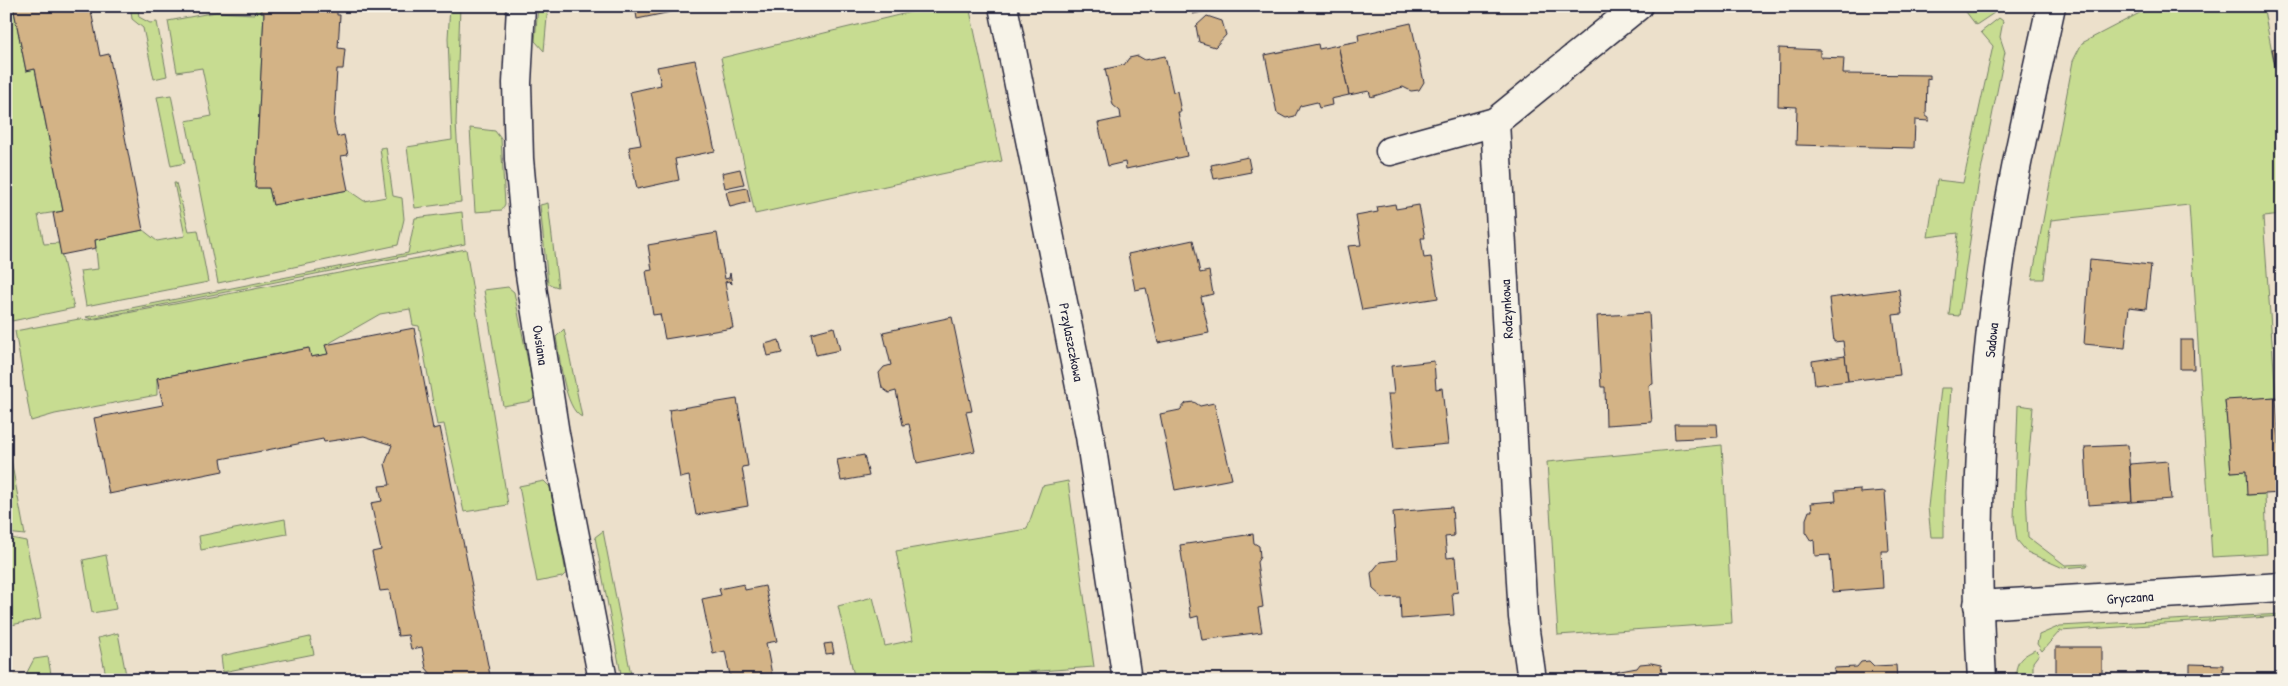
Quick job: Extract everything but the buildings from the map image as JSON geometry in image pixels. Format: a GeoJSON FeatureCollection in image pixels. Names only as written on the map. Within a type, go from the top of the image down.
{"type":"FeatureCollection","features":[{"type":"Feature","properties":{"kind":"street","name":"Owsiana"},"geometry":{"type":"LineString","coordinates":[[521,6],[517,83],[519,159],[529,268],[555,434],[604,680]]}},
{"type":"Feature","properties":{"kind":"street","name":"Przylaszczkowa"},"geometry":{"type":"LineString","coordinates":[[1002,6],[1090,436],[1127,680]]}},
{"type":"Feature","properties":{"kind":"street"},"geometry":{"type":"LineString","coordinates":[[1390,151],[1495,122],[1638,6]]}},
{"type":"Feature","properties":{"kind":"street","name":"Sadowa"},"geometry":{"type":"LineString","coordinates":[[1982,680],[1978,605],[1978,500],[1983,417],[1998,270],[2024,124],[2052,6]]}},
{"type":"Feature","properties":{"kind":"street","name":"Rodzynkowa"},"geometry":{"type":"LineString","coordinates":[[1495,122],[1523,617],[1532,680]]}},
{"type":"Feature","properties":{"kind":"street","name":"Gryczana"},"geometry":{"type":"LineString","coordinates":[[1978,605],[2282,587]]}},
{"type":"Feature","properties":{"kind":"green space"},"geometry":{"type":"Polygon","coordinates":[[[6,6],[13,6],[26,71],[35,69],[63,211],[38,215],[44,244],[59,243],[74,308],[12,321],[6,292],[6,6]]]}},
{"type":"Feature","properties":{"kind":"green space"},"geometry":{"type":"Polygon","coordinates":[[[238,6],[261,6],[261,12],[264,13],[255,188],[269,188],[273,205],[348,190],[364,201],[386,197],[380,148],[386,147],[393,196],[402,198],[404,219],[398,245],[218,283],[186,121],[212,116],[202,68],[177,72],[168,21],[216,12],[254,14],[257,8],[238,6]]]}},
{"type":"Feature","properties":{"kind":"green space"},"geometry":{"type":"Polygon","coordinates":[[[450,6],[460,6],[456,123],[461,202],[415,208],[407,147],[452,140],[448,38],[450,6]]]}},
{"type":"Feature","properties":{"kind":"green space"},"geometry":{"type":"Polygon","coordinates":[[[538,6],[548,6],[544,51],[535,41],[538,6]]]}},
{"type":"Feature","properties":{"kind":"green space"},"geometry":{"type":"Polygon","coordinates":[[[936,6],[969,6],[1002,161],[755,214],[721,58],[936,6]]]}},
{"type":"Feature","properties":{"kind":"green space"},"geometry":{"type":"Polygon","coordinates":[[[1986,6],[1994,13],[1976,25],[1963,8],[1916,7],[1986,6]]]}},
{"type":"Feature","properties":{"kind":"green space"},"geometry":{"type":"Polygon","coordinates":[[[2153,6],[2263,6],[2282,102],[2282,215],[2263,217],[2276,397],[2225,401],[2231,472],[2246,471],[2248,495],[2265,494],[2267,554],[2212,557],[2189,205],[2051,220],[2044,279],[2032,279],[2073,61],[2082,43],[2153,6]]]}},
{"type":"Feature","properties":{"kind":"green space"},"geometry":{"type":"Polygon","coordinates":[[[138,9],[139,17],[150,23],[157,22],[167,76],[154,79],[143,28],[132,19],[131,11],[138,9]]]}},
{"type":"Feature","properties":{"kind":"green space"},"geometry":{"type":"Polygon","coordinates":[[[1999,18],[2003,21],[2000,37],[2005,52],[1978,186],[1959,316],[1949,315],[1958,233],[1928,237],[1937,180],[1963,183],[1993,46],[1981,32],[1999,18]]]}},
{"type":"Feature","properties":{"kind":"green space"},"geometry":{"type":"Polygon","coordinates":[[[171,95],[185,163],[171,166],[157,97],[171,95]]]}},
{"type":"Feature","properties":{"kind":"green space"},"geometry":{"type":"Polygon","coordinates":[[[470,128],[495,131],[501,139],[505,204],[502,210],[475,212],[470,128]]]}},
{"type":"Feature","properties":{"kind":"green space"},"geometry":{"type":"Polygon","coordinates":[[[174,183],[176,183],[189,231],[198,230],[208,282],[86,306],[80,271],[98,269],[95,240],[143,230],[157,241],[185,236],[174,183]]]}},
{"type":"Feature","properties":{"kind":"green space"},"geometry":{"type":"Polygon","coordinates":[[[548,203],[558,287],[548,284],[540,205],[548,203]]]}},
{"type":"Feature","properties":{"kind":"green space"},"geometry":{"type":"Polygon","coordinates":[[[462,212],[465,244],[91,319],[86,317],[408,253],[415,218],[462,212]]]}},
{"type":"Feature","properties":{"kind":"green space"},"geometry":{"type":"Polygon","coordinates":[[[466,249],[508,505],[464,512],[444,424],[437,425],[419,326],[413,325],[410,309],[380,314],[326,345],[328,354],[311,357],[308,348],[157,378],[157,395],[55,414],[31,421],[15,331],[79,319],[90,320],[466,249]]]}},
{"type":"Feature","properties":{"kind":"green space"},"geometry":{"type":"Polygon","coordinates":[[[508,287],[514,292],[535,397],[531,401],[503,406],[484,290],[508,287]]]}},
{"type":"Feature","properties":{"kind":"green space"},"geometry":{"type":"Polygon","coordinates":[[[564,329],[582,417],[571,404],[564,381],[556,337],[564,329]]]}},
{"type":"Feature","properties":{"kind":"green space"},"geometry":{"type":"Polygon","coordinates":[[[1941,388],[1951,388],[1944,496],[1944,537],[1931,537],[1928,507],[1941,388]]]}},
{"type":"Feature","properties":{"kind":"green space"},"geometry":{"type":"Polygon","coordinates":[[[2018,405],[2033,407],[2026,491],[2028,537],[2065,565],[2088,564],[2087,566],[2063,568],[2027,552],[2017,540],[2014,518],[2018,405]]]}},
{"type":"Feature","properties":{"kind":"green space"},"geometry":{"type":"Polygon","coordinates":[[[6,433],[25,535],[6,533],[6,433]]]}},
{"type":"Feature","properties":{"kind":"green space"},"geometry":{"type":"Polygon","coordinates":[[[1722,445],[1732,623],[1558,635],[1547,462],[1722,445]]]}},
{"type":"Feature","properties":{"kind":"green space"},"geometry":{"type":"Polygon","coordinates":[[[544,481],[550,487],[566,573],[562,577],[537,582],[519,486],[544,481]]]}},
{"type":"Feature","properties":{"kind":"green space"},"geometry":{"type":"Polygon","coordinates":[[[1068,481],[1094,667],[918,680],[855,680],[838,606],[873,597],[885,646],[913,640],[896,551],[1027,529],[1042,486],[1068,481]]]}},
{"type":"Feature","properties":{"kind":"green space"},"geometry":{"type":"Polygon","coordinates":[[[285,519],[287,534],[201,550],[199,536],[285,519]]]}},
{"type":"Feature","properties":{"kind":"green space"},"geometry":{"type":"Polygon","coordinates":[[[603,531],[632,680],[621,674],[595,537],[603,531]]]}},
{"type":"Feature","properties":{"kind":"green space"},"geometry":{"type":"Polygon","coordinates":[[[6,537],[26,541],[41,619],[6,626],[6,537]]]}},
{"type":"Feature","properties":{"kind":"green space"},"geometry":{"type":"Polygon","coordinates":[[[106,555],[116,609],[92,613],[83,560],[106,555]]]}},
{"type":"Feature","properties":{"kind":"green space"},"geometry":{"type":"Polygon","coordinates":[[[2282,614],[2282,616],[2060,631],[2042,651],[2037,644],[2039,635],[2060,626],[2282,614]]]}},
{"type":"Feature","properties":{"kind":"green space"},"geometry":{"type":"Polygon","coordinates":[[[118,633],[127,680],[107,680],[98,638],[118,633]]]}},
{"type":"Feature","properties":{"kind":"green space"},"geometry":{"type":"Polygon","coordinates":[[[310,637],[314,654],[223,672],[221,656],[310,637]]]}},
{"type":"Feature","properties":{"kind":"green space"},"geometry":{"type":"Polygon","coordinates":[[[2035,650],[2039,654],[2033,662],[2033,680],[2016,680],[2018,664],[2022,658],[2035,650]]]}},
{"type":"Feature","properties":{"kind":"green space"},"geometry":{"type":"Polygon","coordinates":[[[48,657],[52,680],[23,680],[34,659],[48,657]]]}}]}
